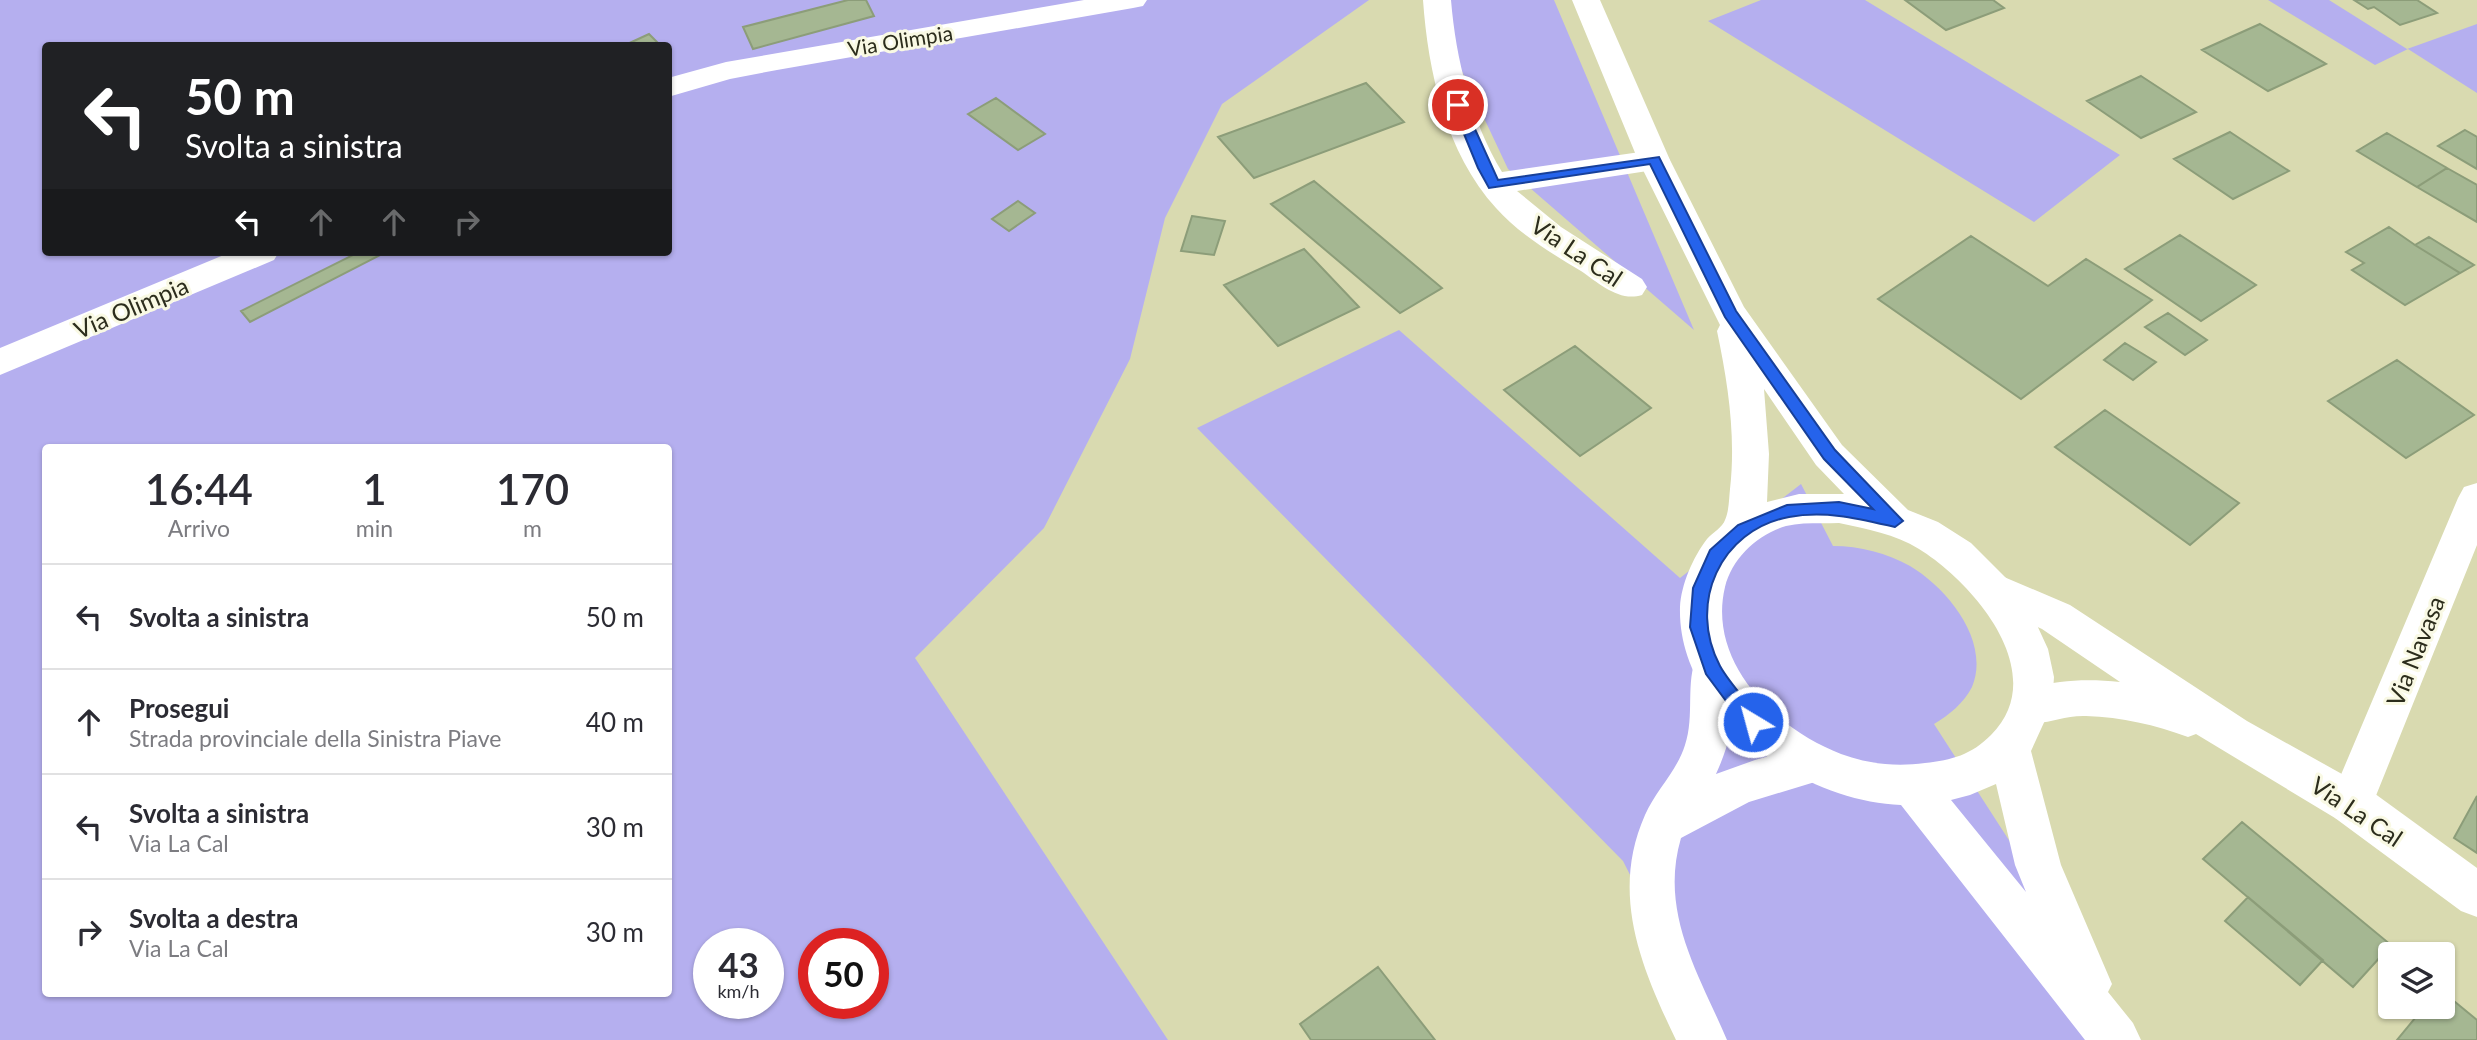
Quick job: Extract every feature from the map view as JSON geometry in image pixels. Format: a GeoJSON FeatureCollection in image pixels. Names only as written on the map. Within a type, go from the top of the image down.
{"type":"FeatureCollection","features":[{"type":"Feature","properties":{"kind":"street","name":"Via Olimpia"},"geometry":{"type":"LineString","coordinates":[[672,87],[726,71],[777,61],[1133,0]]}},
{"type":"Feature","properties":{"kind":"street","name":"Via La Cal"},"geometry":{"type":"LineString","coordinates":[[1437,0],[1438,34],[1444,64],[1472,141],[1494,184],[1519,211],[1630,287]]}},
{"type":"Feature","properties":{"kind":"street"},"geometry":{"type":"LineString","coordinates":[[1586,0],[1654,160],[1730,313],[1829,455],[1895,521]]}},
{"type":"Feature","properties":{"kind":"street","name":"Via La Cal"},"geometry":{"type":"LineString","coordinates":[[1494,184],[1654,160]]}},
{"type":"Feature","properties":{"kind":"street","name":"Via Olimpia"},"geometry":{"type":"LineString","coordinates":[[0,362],[252,256]]}},
{"type":"Feature","properties":{"kind":"street"},"geometry":{"type":"LineString","coordinates":[[1730,313],[1745,384],[1752,446],[1751,485],[1743,529]]}},
{"type":"Feature","properties":{"kind":"street","name":"Via Navasa"},"geometry":{"type":"LineString","coordinates":[[2351,803],[2477,498]]}},
{"type":"Feature","properties":{"kind":"street"},"geometry":{"type":"LineString","coordinates":[[1702,1040],[1672,981],[1661,949],[1651,884],[1653,856],[1662,826],[1707,750],[1715,701],[1713,669],[1699,627],[1701,588],[1716,554],[1743,529],[1787,511],[1839,508],[1895,521],[1945,546],[1968,562],[1997,591],[2020,628],[2032,668],[2031,706],[2022,729],[2009,748],[1969,776],[1913,787],[1863,781],[1814,764],[1753,722],[1713,669]]}},
{"type":"Feature","properties":{"kind":"street","name":"Via La Cal"},"geometry":{"type":"LineString","coordinates":[[1997,591],[2056,617],[2232,735],[2351,803],[2477,895]]}},
{"type":"Feature","properties":{"kind":"street","name":"Via La Cal"},"geometry":{"type":"LineString","coordinates":[[2031,706],[2084,697],[2154,705],[2232,735]]}},
{"type":"Feature","properties":{"kind":"street"},"geometry":{"type":"LineString","coordinates":[[2009,748],[2038,865],[2111,1032]]}},
{"type":"Feature","properties":{"kind":"street"},"geometry":{"type":"LineString","coordinates":[[1662,826],[1701,801],[1727,789],[1753,779],[1814,764]]}},
{"type":"Feature","properties":{"kind":"street"},"geometry":{"type":"LineString","coordinates":[[1913,787],[2111,1032]]}},
{"type":"Feature","properties":{"kind":"shaded area"},"geometry":{"type":"Polygon","coordinates":[[[0,0],[1369,0],[1222,104],[1165,218],[1130,359],[1044,528],[915,658],[1168,1040],[0,1040],[0,0]]]}},
{"type":"Feature","properties":{"kind":"shaded area"},"geometry":{"type":"Polygon","coordinates":[[[1434,0],[1554,0],[1694,330],[1508,169],[1459,65],[1434,0]]]}},
{"type":"Feature","properties":{"kind":"shaded area"},"geometry":{"type":"Polygon","coordinates":[[[1761,0],[1865,0],[2120,155],[2034,222],[1708,21],[1761,0]]]}},
{"type":"Feature","properties":{"kind":"shaded area"},"geometry":{"type":"Polygon","coordinates":[[[2268,0],[2329,0],[2407,49],[2477,24],[2477,93],[2408,49],[2375,65],[2268,0]]]}},
{"type":"Feature","properties":{"kind":"shaded area"},"geometry":{"type":"Polygon","coordinates":[[[1399,330],[1680,578],[1801,484],[1833,546],[1863,549],[1892,557],[1910,566],[1938,588],[1951,602],[1970,634],[1976,652],[1976,669],[1972,687],[1965,698],[1951,713],[1934,724],[2138,1040],[1714,1040],[1623,861],[1197,428],[1399,330]]]}},
{"type":"Feature","properties":{"kind":"building"},"geometry":{"type":"Polygon","coordinates":[[[848,0],[866,0],[874,16],[753,49],[743,27],[848,0]]]}},
{"type":"Feature","properties":{"kind":"building"},"geometry":{"type":"Polygon","coordinates":[[[1905,0],[1993,0],[2004,8],[1946,30],[1905,0]]]}},
{"type":"Feature","properties":{"kind":"building"},"geometry":{"type":"Polygon","coordinates":[[[2354,0],[2417,0],[2437,13],[2400,25],[2374,7],[2368,9],[2354,0]]]}},
{"type":"Feature","properties":{"kind":"building"},"geometry":{"type":"Polygon","coordinates":[[[2260,24],[2326,64],[2268,91],[2202,50],[2260,24]]]}},
{"type":"Feature","properties":{"kind":"building"},"geometry":{"type":"Polygon","coordinates":[[[649,34],[657,42],[632,42],[649,34]]]}},
{"type":"Feature","properties":{"kind":"building"},"geometry":{"type":"Polygon","coordinates":[[[2141,76],[2196,112],[2141,138],[2087,101],[2141,76]]]}},
{"type":"Feature","properties":{"kind":"building"},"geometry":{"type":"Polygon","coordinates":[[[1366,83],[1404,122],[1254,178],[1218,137],[1366,83]]]}},
{"type":"Feature","properties":{"kind":"building"},"geometry":{"type":"Polygon","coordinates":[[[996,98],[1045,134],[1018,150],[968,114],[996,98]]]}},
{"type":"Feature","properties":{"kind":"building"},"geometry":{"type":"Polygon","coordinates":[[[2465,130],[2477,137],[2477,169],[2438,146],[2465,130]]]}},
{"type":"Feature","properties":{"kind":"building"},"geometry":{"type":"Polygon","coordinates":[[[2230,132],[2289,171],[2233,199],[2174,159],[2230,132]]]}},
{"type":"Feature","properties":{"kind":"building"},"geometry":{"type":"Polygon","coordinates":[[[2387,133],[2447,168],[2417,187],[2357,151],[2387,133]]]}},
{"type":"Feature","properties":{"kind":"building"},"geometry":{"type":"Polygon","coordinates":[[[2447,168],[2477,185],[2477,222],[2417,187],[2447,168]]]}},
{"type":"Feature","properties":{"kind":"building"},"geometry":{"type":"Polygon","coordinates":[[[1314,181],[1442,288],[1400,313],[1271,204],[1314,181]]]}},
{"type":"Feature","properties":{"kind":"building"},"geometry":{"type":"Polygon","coordinates":[[[1018,201],[1035,213],[1009,231],[992,219],[1018,201]]]}},
{"type":"Feature","properties":{"kind":"building"},"geometry":{"type":"Polygon","coordinates":[[[1192,216],[1225,221],[1214,255],[1181,251],[1192,216]]]}},
{"type":"Feature","properties":{"kind":"building"},"geometry":{"type":"Polygon","coordinates":[[[2389,227],[2460,273],[2405,305],[2352,270],[2364,263],[2346,252],[2389,227]]]}},
{"type":"Feature","properties":{"kind":"building"},"geometry":{"type":"Polygon","coordinates":[[[2180,235],[2256,285],[2201,321],[2125,269],[2180,235]]]}},
{"type":"Feature","properties":{"kind":"building"},"geometry":{"type":"Polygon","coordinates":[[[1971,236],[2048,286],[2086,259],[2152,300],[2021,399],[1878,299],[1971,236]]]}},
{"type":"Feature","properties":{"kind":"building"},"geometry":{"type":"Polygon","coordinates":[[[2429,237],[2474,265],[2460,273],[2415,245],[2429,237]]]}},
{"type":"Feature","properties":{"kind":"building"},"geometry":{"type":"Polygon","coordinates":[[[1304,249],[1359,307],[1278,346],[1224,285],[1304,249]]]}},
{"type":"Feature","properties":{"kind":"building"},"geometry":{"type":"Polygon","coordinates":[[[351,256],[378,256],[250,322],[241,311],[351,256]]]}},
{"type":"Feature","properties":{"kind":"building"},"geometry":{"type":"Polygon","coordinates":[[[2168,313],[2207,340],[2185,355],[2145,327],[2168,313]]]}},
{"type":"Feature","properties":{"kind":"building"},"geometry":{"type":"Polygon","coordinates":[[[2125,343],[2156,362],[2133,380],[2104,360],[2125,343]]]}},
{"type":"Feature","properties":{"kind":"building"},"geometry":{"type":"Polygon","coordinates":[[[1575,346],[1651,408],[1580,456],[1504,390],[1575,346]]]}},
{"type":"Feature","properties":{"kind":"building"},"geometry":{"type":"Polygon","coordinates":[[[2397,360],[2474,415],[2406,458],[2328,401],[2397,360]]]}},
{"type":"Feature","properties":{"kind":"building"},"geometry":{"type":"Polygon","coordinates":[[[2105,410],[2239,503],[2190,545],[2055,447],[2105,410]]]}},
{"type":"Feature","properties":{"kind":"building"},"geometry":{"type":"Polygon","coordinates":[[[2477,796],[2477,853],[2454,838],[2477,796]]]}},
{"type":"Feature","properties":{"kind":"building"},"geometry":{"type":"Polygon","coordinates":[[[2242,822],[2387,942],[2378,942],[2378,959],[2353,987],[2203,859],[2242,822]]]}},
{"type":"Feature","properties":{"kind":"building"},"geometry":{"type":"Polygon","coordinates":[[[2248,897],[2323,960],[2300,985],[2225,921],[2248,897]]]}},
{"type":"Feature","properties":{"kind":"building"},"geometry":{"type":"Polygon","coordinates":[[[1378,967],[1435,1040],[1311,1040],[1300,1024],[1378,967]]]}},
{"type":"Feature","properties":{"kind":"building"},"geometry":{"type":"Polygon","coordinates":[[[2455,1002],[2477,1020],[2477,1040],[2397,1040],[2414,1019],[2455,1019],[2455,1002]]]}},
{"type":"Feature","properties":{"kind":"route"},"geometry":{"type":"LineString","coordinates":[[1458,105],[1484,168],[1494,184],[1654,160],[1730,313],[1829,455],[1895,521],[1839,508],[1787,511],[1743,529],[1716,554],[1701,588],[1699,627],[1713,669],[1753,722]]}}]}
